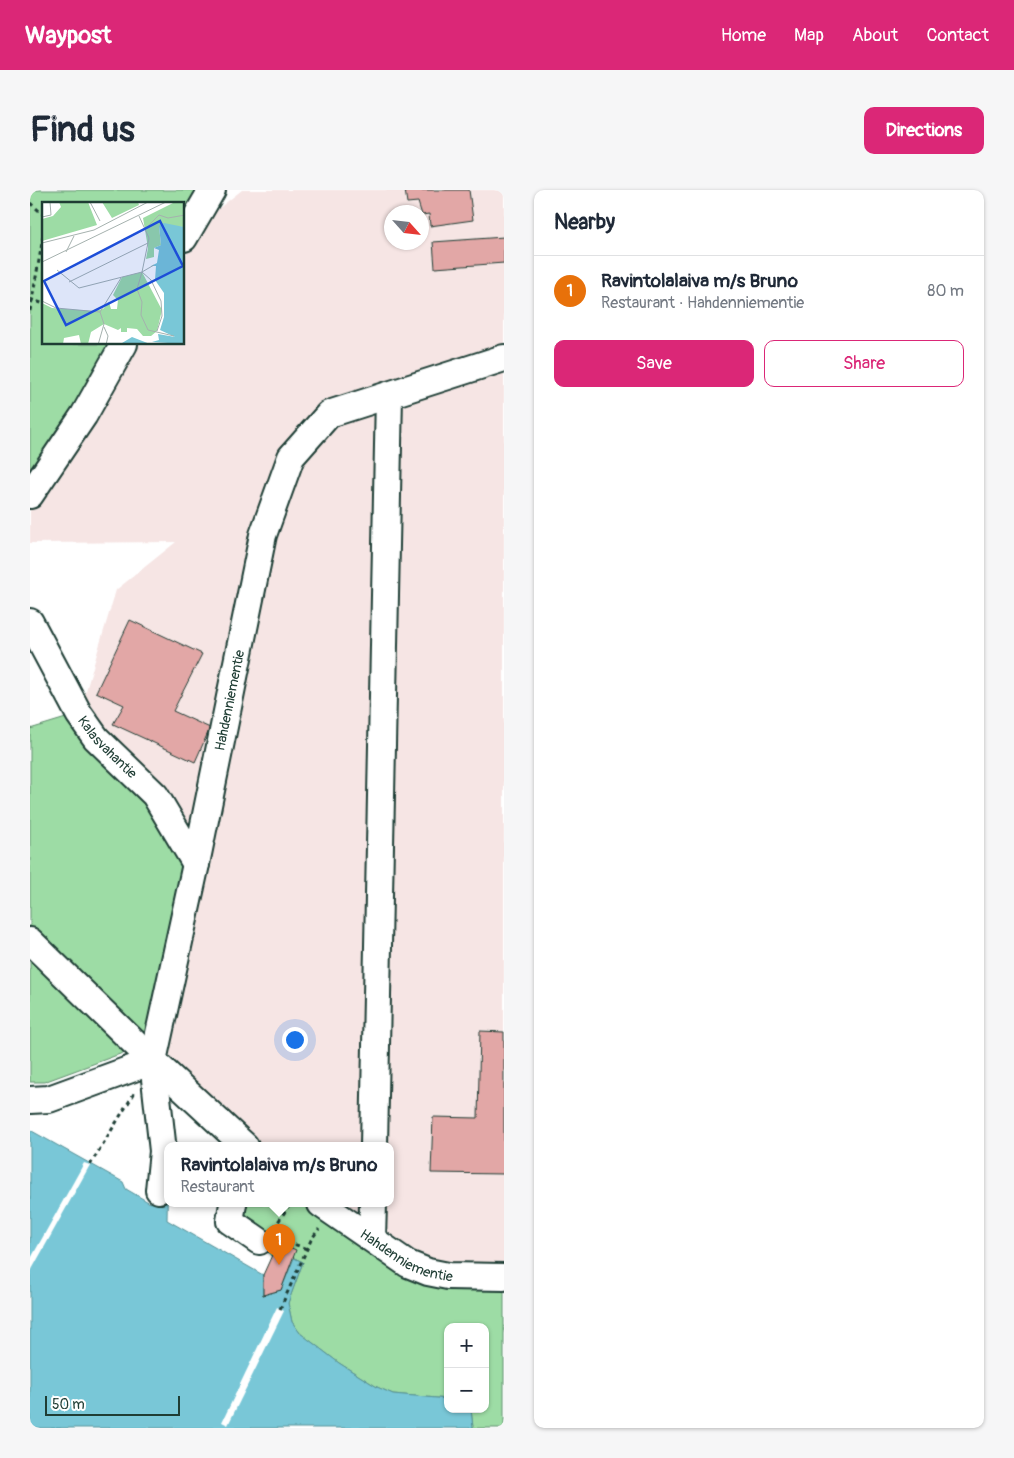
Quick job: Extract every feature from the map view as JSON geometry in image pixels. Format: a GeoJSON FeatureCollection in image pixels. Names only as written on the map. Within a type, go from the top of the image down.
{"type":"FeatureCollection","features":[{"type":"Feature","properties":{"kind":"street"},"geometry":{"type":"LineString","coordinates":[[185,236],[212,190]]}},
{"type":"Feature","properties":{"kind":"street"},"geometry":{"type":"LineString","coordinates":[[30,495],[84,415],[123,345]]}},
{"type":"Feature","properties":{"kind":"street","name":"Hahdenniementie"},"geometry":{"type":"LineString","coordinates":[[160,1190],[163,1151],[153,1061],[196,864],[263,534],[291,457],[329,414],[504,358]]}},
{"type":"Feature","properties":{"kind":"street"},"geometry":{"type":"LineString","coordinates":[[374,1142],[389,395]]}},
{"type":"Feature","properties":{"kind":"street","name":"Kalasvahantie"},"geometry":{"type":"LineString","coordinates":[[30,622],[79,714],[96,738],[155,795],[196,864]]}},
{"type":"Feature","properties":{"kind":"street"},"geometry":{"type":"LineString","coordinates":[[30,941],[153,1061],[241,1142]]}},
{"type":"Feature","properties":{"kind":"street"},"geometry":{"type":"LineString","coordinates":[[30,1100],[49,1099],[153,1061]]}},
{"type":"Feature","properties":{"kind":"street"},"geometry":{"type":"LineString","coordinates":[[232,1207],[230,1221],[264,1238]]}},
{"type":"Feature","properties":{"kind":"street"},"geometry":{"type":"LineString","coordinates":[[372,1238],[373,1207]]}},
{"type":"Feature","properties":{"kind":"street","name":"Hahdenniementie"},"geometry":{"type":"LineString","coordinates":[[326,1208],[408,1264],[428,1272],[448,1276],[504,1277]]}},
{"type":"Feature","properties":{"kind":"path"},"geometry":{"type":"LineString","coordinates":[[30,203],[42,213]]}},
{"type":"Feature","properties":{"kind":"path"},"geometry":{"type":"LineString","coordinates":[[30,311],[42,242]]}},
{"type":"Feature","properties":{"kind":"path"},"geometry":{"type":"LineString","coordinates":[[90,1165],[153,1061]]}},
{"type":"Feature","properties":{"kind":"path"},"geometry":{"type":"LineString","coordinates":[[264,1238],[288,1207]]}},
{"type":"Feature","properties":{"kind":"path"},"geometry":{"type":"LineString","coordinates":[[280,1309],[326,1208]]}},
{"type":"Feature","properties":{"kind":"shaded area"},"geometry":{"type":"Polygon","coordinates":[[[242,190],[504,190],[504,1277],[448,1276],[326,1207],[394,1207],[394,1142],[241,1142],[153,1061],[79,714],[116,590],[176,542],[30,543],[30,509],[130,345],[185,345],[185,256],[209,216],[242,190]]]}},
{"type":"Feature","properties":{"kind":"green space"},"geometry":{"type":"Polygon","coordinates":[[[30,190],[198,190],[185,209],[185,202],[42,202],[42,345],[108,345],[30,485],[30,190]]]}},
{"type":"Feature","properties":{"kind":"green space"},"geometry":{"type":"Polygon","coordinates":[[[79,714],[196,864],[153,1061],[139,1047],[44,1082],[30,1082],[30,729],[79,714]]]}},
{"type":"Feature","properties":{"kind":"green space"},"geometry":{"type":"Polygon","coordinates":[[[235,1207],[325,1207],[408,1264],[504,1277],[504,1428],[473,1428],[471,1413],[489,1413],[489,1323],[444,1323],[444,1399],[393,1394],[377,1387],[339,1363],[300,1333],[292,1322],[288,1303],[303,1262],[285,1254],[279,1267],[235,1207]]]}},
{"type":"Feature","properties":{"kind":"water"},"geometry":{"type":"Polygon","coordinates":[[[30,1130],[123,1182],[126,1189],[150,1203],[153,1159],[164,1160],[164,1207],[167,1207],[167,1220],[263,1275],[263,1295],[281,1290],[294,1258],[303,1262],[288,1303],[292,1322],[300,1333],[339,1363],[377,1387],[393,1394],[444,1399],[444,1413],[471,1413],[473,1428],[30,1428],[30,1130]]]}},
{"type":"Feature","properties":{"kind":"pier"},"geometry":{"type":"Polygon","coordinates":[[[84,1163],[90,1165],[30,1273],[30,1260],[84,1163]]]}},
{"type":"Feature","properties":{"kind":"pier"},"geometry":{"type":"Polygon","coordinates":[[[277,1307],[284,1311],[228,1425],[222,1422],[277,1307]]]}},
{"type":"Feature","properties":{"kind":"building"},"geometry":{"type":"Polygon","coordinates":[[[405,190],[469,190],[473,220],[430,226],[429,205],[419,205],[418,202],[407,203],[405,190]]]}},
{"type":"Feature","properties":{"kind":"building"},"geometry":{"type":"Polygon","coordinates":[[[504,237],[504,263],[435,268],[433,242],[504,237]]]}},
{"type":"Feature","properties":{"kind":"building"},"geometry":{"type":"Polygon","coordinates":[[[130,620],[202,654],[173,711],[210,728],[195,762],[113,724],[124,705],[96,692],[130,620]]]}},
{"type":"Feature","properties":{"kind":"building"},"geometry":{"type":"Polygon","coordinates":[[[480,1031],[504,1032],[504,1174],[431,1173],[433,1117],[478,1118],[480,1031]]]}},
{"type":"Feature","properties":{"kind":"building"},"geometry":{"type":"Polygon","coordinates":[[[278,1242],[296,1250],[281,1290],[263,1295],[263,1275],[278,1242]]]}},
{"type":"Feature","properties":{"kind":"place","name":"Ravintolalaiva m/s Bruno"},"geometry":{"type":"Point","coordinates":[279,1265]}}]}
